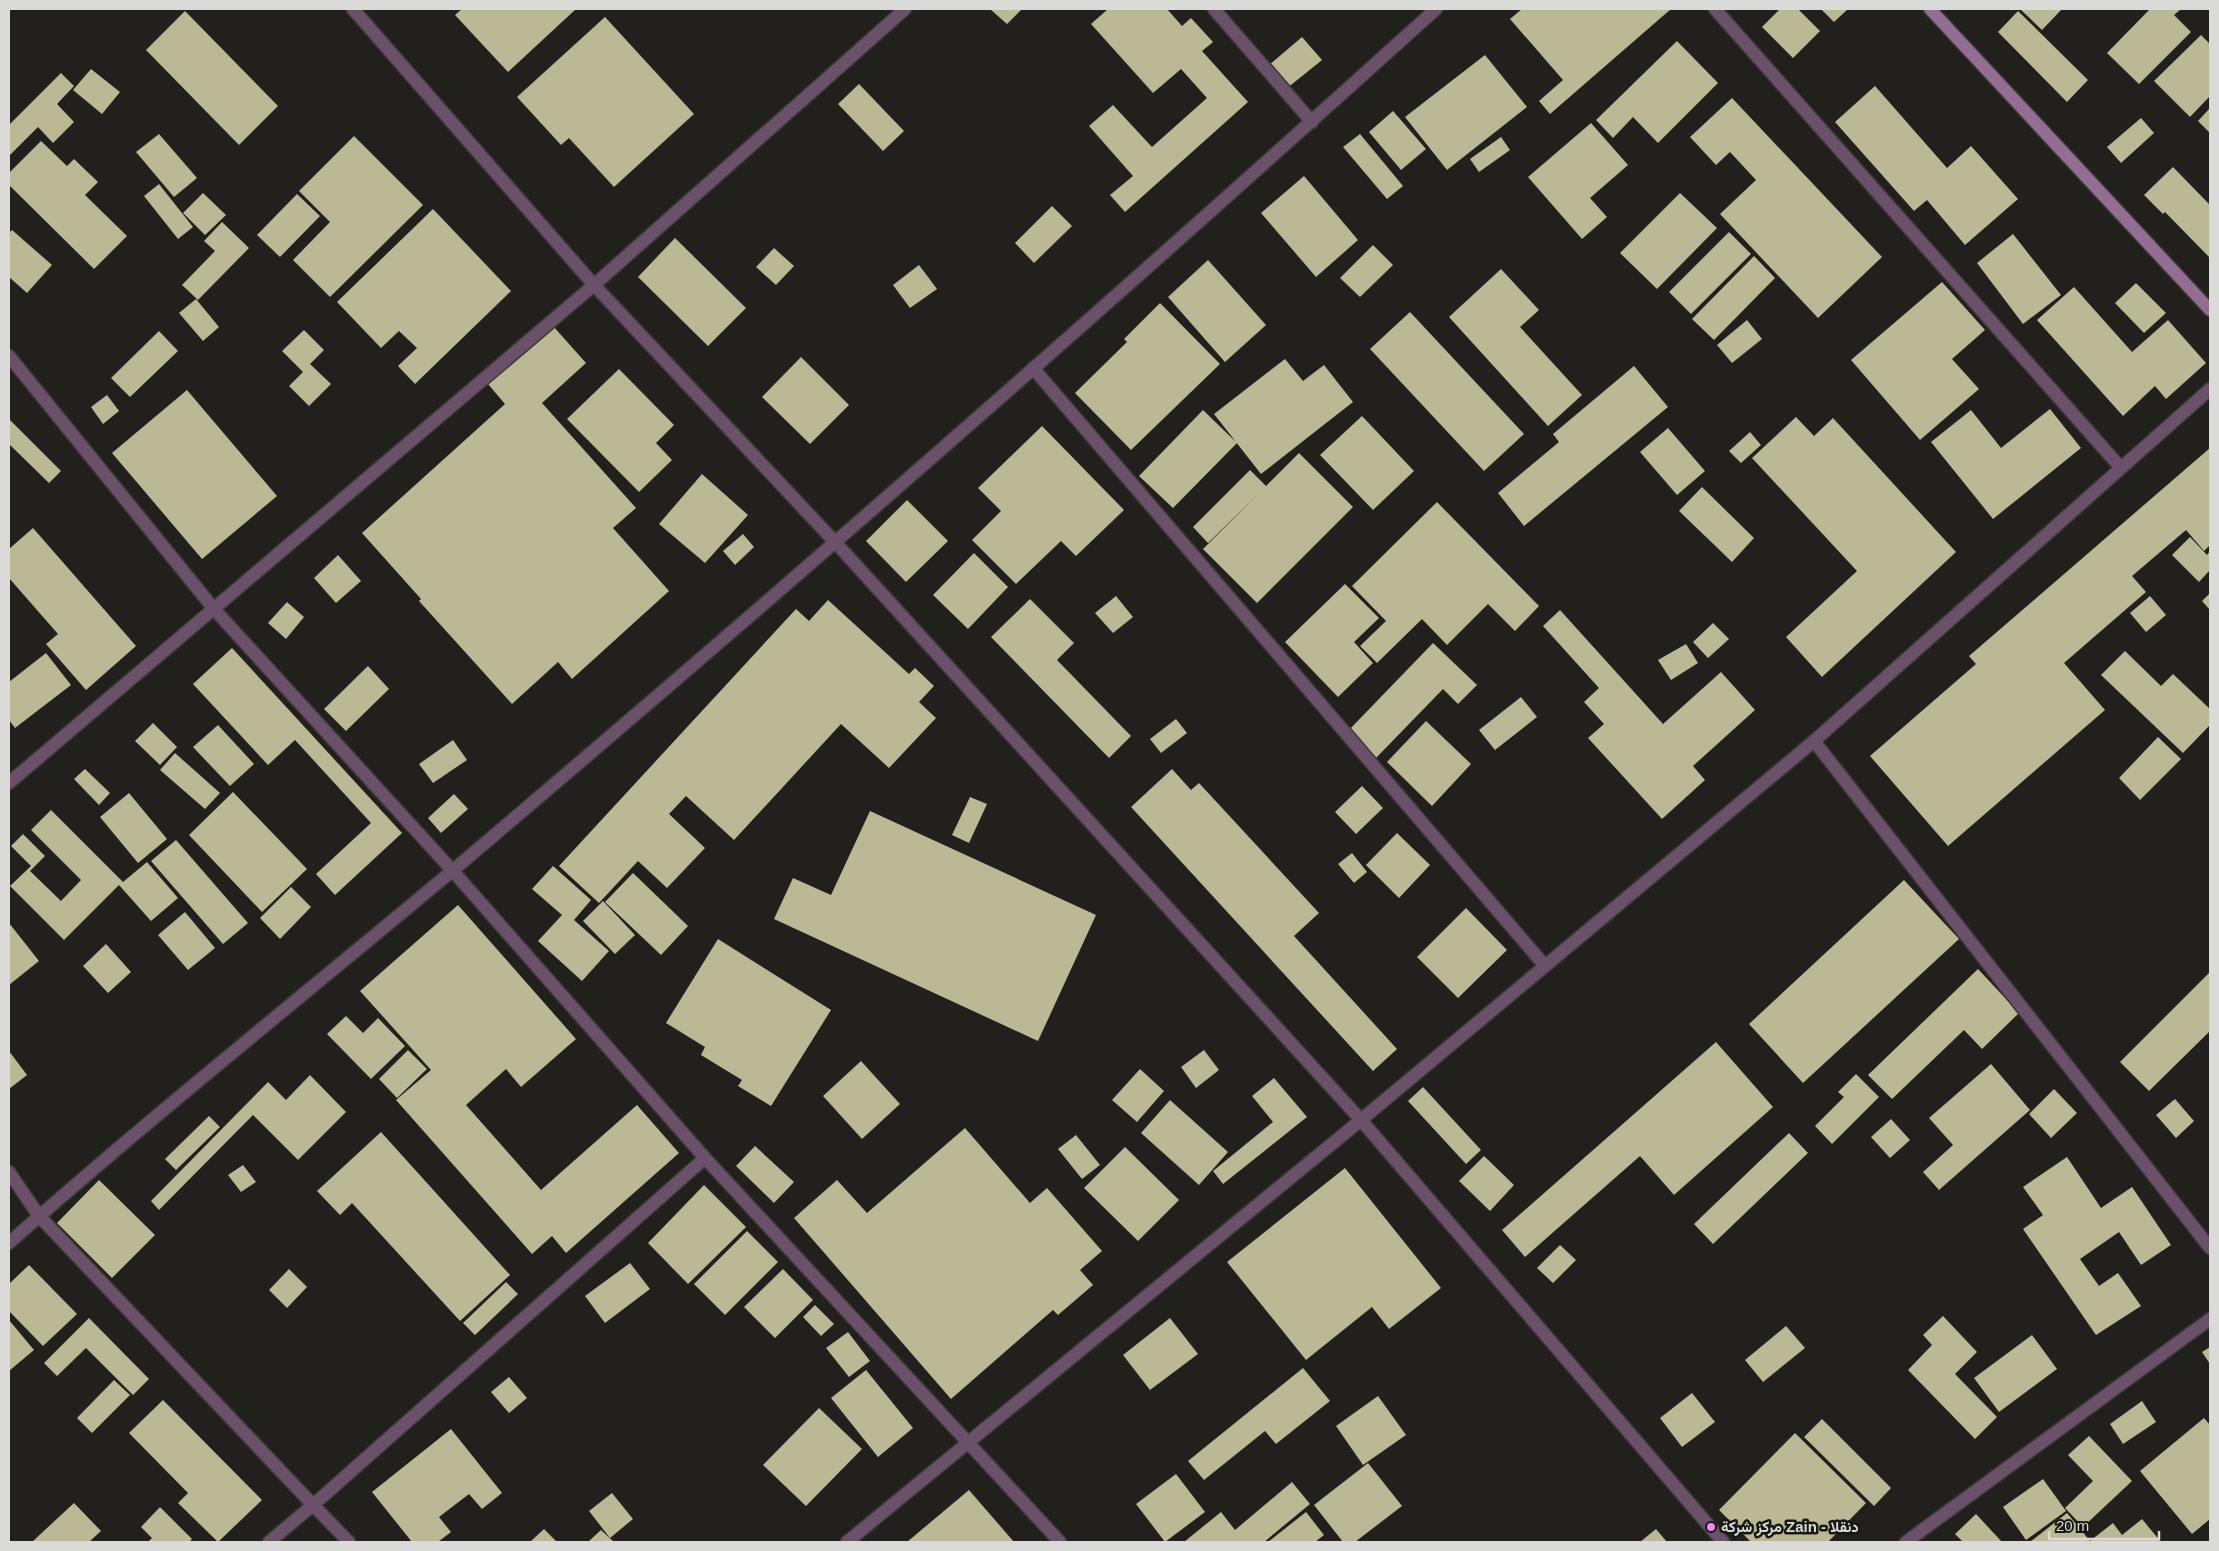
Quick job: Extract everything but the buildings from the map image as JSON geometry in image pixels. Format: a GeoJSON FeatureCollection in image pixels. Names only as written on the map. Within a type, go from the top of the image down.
{"type":"FeatureCollection","features":[{"type":"Feature","properties":{"kind":"main road"},"geometry":{"type":"LineString","coordinates":[[1930,9],[2210,310]]}},
{"type":"Feature","properties":{"kind":"street"},"geometry":{"type":"LineString","coordinates":[[353,9],[594,285],[835,542],[1361,1120],[1723,1542]]}},
{"type":"Feature","properties":{"kind":"street"},"geometry":{"type":"LineString","coordinates":[[9,783],[594,285],[905,9]]}},
{"type":"Feature","properties":{"kind":"street"},"geometry":{"type":"LineString","coordinates":[[1214,9],[1312,122]]}},
{"type":"Feature","properties":{"kind":"street"},"geometry":{"type":"LineString","coordinates":[[9,1243],[452,870],[835,542],[1312,122],[1436,9]]}},
{"type":"Feature","properties":{"kind":"street"},"geometry":{"type":"LineString","coordinates":[[1715,9],[2121,468]]}},
{"type":"Feature","properties":{"kind":"street"},"geometry":{"type":"LineString","coordinates":[[9,356],[214,609],[452,870],[705,1158],[1060,1542]]}},
{"type":"Feature","properties":{"kind":"street"},"geometry":{"type":"LineString","coordinates":[[1032,368],[1544,966]]}},
{"type":"Feature","properties":{"kind":"street"},"geometry":{"type":"LineString","coordinates":[[847,1542],[1361,1120],[1814,741],[2210,389]]}},
{"type":"Feature","properties":{"kind":"street"},"geometry":{"type":"LineString","coordinates":[[1814,741],[2210,1248]]}},
{"type":"Feature","properties":{"kind":"street"},"geometry":{"type":"LineString","coordinates":[[269,1542],[705,1158]]}},
{"type":"Feature","properties":{"kind":"street"},"geometry":{"type":"LineString","coordinates":[[9,1172],[39,1216],[349,1542]]}},
{"type":"Feature","properties":{"kind":"street"},"geometry":{"type":"LineString","coordinates":[[1906,1542],[2210,1319]]}},
{"type":"Feature","properties":{"kind":"place","name":"مركز شركة Zain - دنقلا"},"geometry":{"type":"Point","coordinates":[1711,1527]}}]}
